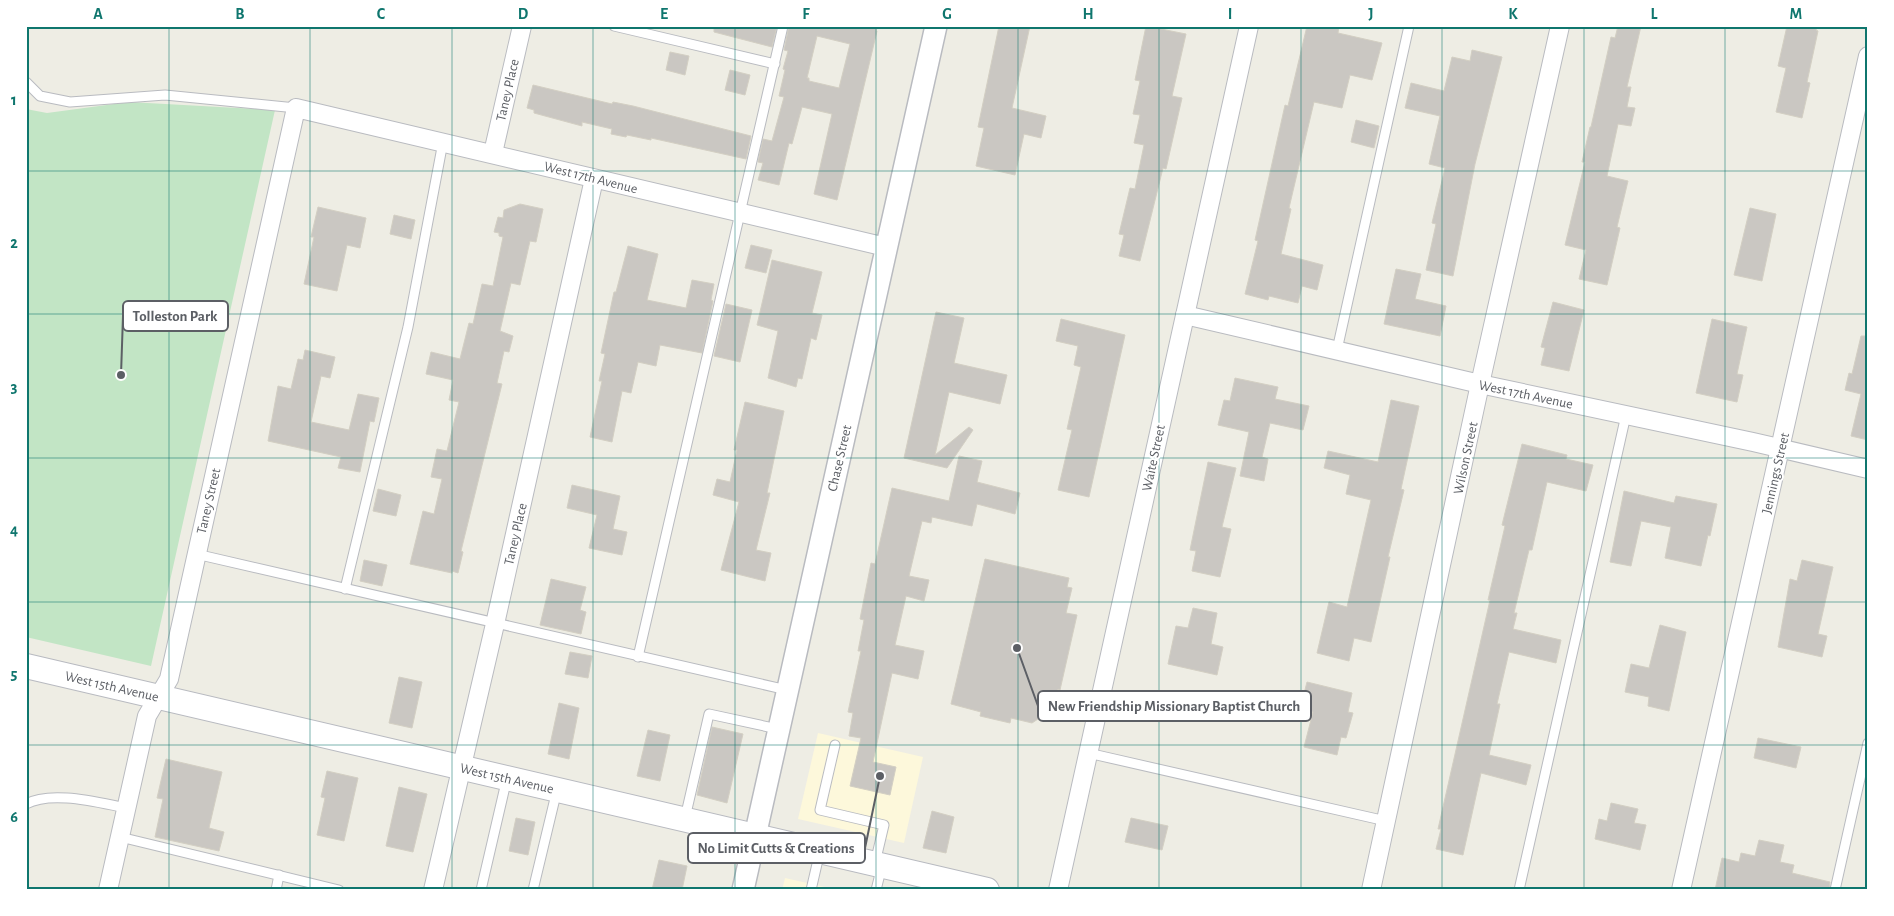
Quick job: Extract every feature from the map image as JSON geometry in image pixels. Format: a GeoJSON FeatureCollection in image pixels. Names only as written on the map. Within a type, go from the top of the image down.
{"type":"FeatureCollection","features":[{"type":"Feature","properties":{"kind":"main road","name":"West 15th Avenue"},"geometry":{"type":"LineString","coordinates":[[26,666],[988,890]]}},
{"type":"Feature","properties":{"kind":"street","name":"Taney Place"},"geometry":{"type":"LineString","coordinates":[[493,153],[522,26]]}},
{"type":"Feature","properties":{"kind":"street","name":"Chase Street"},"geometry":{"type":"LineString","coordinates":[[743,890],[936,26]]}},
{"type":"Feature","properties":{"kind":"street","name":"Waite Street"},"geometry":{"type":"LineString","coordinates":[[1058,890],[1249,26]]}},
{"type":"Feature","properties":{"kind":"street","name":"Wilson Street"},"geometry":{"type":"LineString","coordinates":[[1371,890],[1480,384],[1560,26]]}},
{"type":"Feature","properties":{"kind":"street","name":"Jennings Street"},"geometry":{"type":"LineString","coordinates":[[1681,890],[1868,56]]}},
{"type":"Feature","properties":{"kind":"street","name":"West 17th Avenue"},"geometry":{"type":"LineString","coordinates":[[296,108],[886,247]]}},
{"type":"Feature","properties":{"kind":"street","name":"Taney Street"},"geometry":{"type":"LineString","coordinates":[[108,890],[147,716],[168,679],[296,108]]}},
{"type":"Feature","properties":{"kind":"street","name":"Taney Place"},"geometry":{"type":"LineString","coordinates":[[433,890],[495,624],[594,179]]}},
{"type":"Feature","properties":{"kind":"street","name":"West 17th Avenue"},"geometry":{"type":"LineString","coordinates":[[1185,315],[1480,384],[1781,448],[1868,469]]}},
{"type":"Feature","properties":{"kind":"lane"},"geometry":{"type":"LineString","coordinates":[[614,26],[775,64]]}},
{"type":"Feature","properties":{"kind":"lane"},"geometry":{"type":"LineString","coordinates":[[638,657],[783,26]]}},
{"type":"Feature","properties":{"kind":"lane"},"geometry":{"type":"LineString","coordinates":[[1337,350],[1409,26]]}},
{"type":"Feature","properties":{"kind":"lane"},"geometry":{"type":"LineString","coordinates":[[26,82],[40,96],[70,102],[165,95],[296,108]]}},
{"type":"Feature","properties":{"kind":"lane"},"geometry":{"type":"LineString","coordinates":[[345,589],[408,327],[442,142]]}},
{"type":"Feature","properties":{"kind":"lane"},"geometry":{"type":"LineString","coordinates":[[1519,890],[1626,415]]}},
{"type":"Feature","properties":{"kind":"lane"},"geometry":{"type":"LineString","coordinates":[[196,554],[787,690]]}},
{"type":"Feature","properties":{"kind":"lane"},"geometry":{"type":"LineString","coordinates":[[684,819],[709,714],[778,729]]}},
{"type":"Feature","properties":{"kind":"lane"},"geometry":{"type":"LineString","coordinates":[[1835,890],[1868,743]]}},
{"type":"Feature","properties":{"kind":"lane"},"geometry":{"type":"LineString","coordinates":[[835,745],[820,810],[884,825],[876,890]]}},
{"type":"Feature","properties":{"kind":"lane"},"geometry":{"type":"LineString","coordinates":[[1088,753],[1386,822]]}},
{"type":"Feature","properties":{"kind":"lane"},"geometry":{"type":"LineString","coordinates":[[481,890],[506,778]]}},
{"type":"Feature","properties":{"kind":"lane"},"geometry":{"type":"LineString","coordinates":[[534,890],[557,790]]}},
{"type":"Feature","properties":{"kind":"lane"},"geometry":{"type":"LineString","coordinates":[[26,804],[44,798],[56,798],[127,808]]}},
{"type":"Feature","properties":{"kind":"lane"},"geometry":{"type":"LineString","coordinates":[[120,837],[339,890]]}},
{"type":"Feature","properties":{"kind":"lane"},"geometry":{"type":"LineString","coordinates":[[811,890],[820,851]]}},
{"type":"Feature","properties":{"kind":"lane"},"geometry":{"type":"LineString","coordinates":[[276,890],[279,875]]}},
{"type":"Feature","properties":{"kind":"shaded area"},"geometry":{"type":"Polygon","coordinates":[[[818,733],[923,757],[904,843],[798,819],[818,733]]]}},
{"type":"Feature","properties":{"kind":"shaded area"},"geometry":{"type":"Polygon","coordinates":[[[785,878],[838,890],[782,890],[785,878]]]}},
{"type":"Feature","properties":{"kind":"green space"},"geometry":{"type":"Polygon","coordinates":[[[129,102],[275,110],[151,666],[26,637],[26,109],[47,113],[129,102]]]}},
{"type":"Feature","properties":{"kind":"building"},"geometry":{"type":"Polygon","coordinates":[[[714,26],[777,26],[772,47],[714,32],[714,26]]]}},
{"type":"Feature","properties":{"kind":"building"},"geometry":{"type":"Polygon","coordinates":[[[789,26],[877,26],[837,200],[814,194],[832,114],[802,107],[792,144],[789,143],[779,185],[758,180],[763,163],[758,162],[763,139],[772,141],[784,97],[779,96],[788,51],[784,50],[789,26]],[[817,36],[807,78],[809,78],[809,81],[839,88],[850,44],[817,36]]]}},
{"type":"Feature","properties":{"kind":"building"},"geometry":{"type":"Polygon","coordinates":[[[999,26],[1030,26],[1012,108],[1046,116],[1041,138],[1024,134],[1015,175],[976,166],[984,128],[978,127],[999,26]]]}},
{"type":"Feature","properties":{"kind":"building"},"geometry":{"type":"Polygon","coordinates":[[[1146,26],[1186,34],[1172,96],[1182,98],[1166,169],[1163,168],[1140,261],[1119,256],[1124,235],[1119,234],[1130,188],[1135,189],[1144,145],[1134,143],[1140,115],[1133,114],[1140,81],[1135,80],[1146,26]]]}},
{"type":"Feature","properties":{"kind":"building"},"geometry":{"type":"Polygon","coordinates":[[[1307,26],[1339,26],[1338,33],[1382,43],[1372,80],[1350,75],[1342,108],[1314,102],[1289,208],[1291,209],[1281,254],[1323,265],[1317,290],[1302,286],[1298,303],[1269,296],[1268,300],[1245,294],[1258,241],[1255,240],[1285,105],[1288,106],[1307,26]]]}},
{"type":"Feature","properties":{"kind":"building"},"geometry":{"type":"Polygon","coordinates":[[[1618,26],[1641,26],[1627,87],[1631,87],[1627,107],[1635,108],[1631,126],[1618,124],[1607,176],[1628,181],[1617,227],[1620,228],[1607,285],[1579,279],[1586,250],[1565,245],[1585,162],[1582,162],[1611,37],[1615,38],[1618,26]]]}},
{"type":"Feature","properties":{"kind":"building"},"geometry":{"type":"Polygon","coordinates":[[[1787,26],[1817,26],[1816,30],[1818,31],[1807,82],[1810,83],[1802,118],[1776,112],[1786,68],[1778,66],[1787,26]]]}},
{"type":"Feature","properties":{"kind":"building"},"geometry":{"type":"Polygon","coordinates":[[[1472,50],[1502,57],[1475,164],[1453,276],[1426,270],[1436,224],[1432,223],[1445,168],[1429,164],[1440,116],[1405,108],[1411,83],[1444,91],[1452,57],[1470,61],[1472,50]]]}},
{"type":"Feature","properties":{"kind":"building"},"geometry":{"type":"Polygon","coordinates":[[[670,52],[689,56],[685,75],[666,70],[670,52]]]}},
{"type":"Feature","properties":{"kind":"building"},"geometry":{"type":"Polygon","coordinates":[[[730,70],[750,75],[745,95],[725,90],[730,70]]]}},
{"type":"Feature","properties":{"kind":"building"},"geometry":{"type":"Polygon","coordinates":[[[533,85],[612,104],[613,102],[633,106],[751,136],[746,159],[651,138],[651,140],[611,134],[612,129],[582,122],[582,126],[534,113],[534,110],[527,108],[533,85]]]}},
{"type":"Feature","properties":{"kind":"building"},"geometry":{"type":"Polygon","coordinates":[[[1356,120],[1379,126],[1374,148],[1351,142],[1356,120]]]}},
{"type":"Feature","properties":{"kind":"building"},"geometry":{"type":"Polygon","coordinates":[[[520,204],[543,209],[536,242],[530,241],[520,285],[511,283],[500,331],[513,336],[509,352],[504,351],[497,383],[502,384],[461,551],[463,552],[458,573],[410,564],[423,511],[434,514],[442,479],[431,477],[437,449],[447,451],[459,402],[449,400],[453,380],[426,374],[431,352],[460,359],[469,323],[473,324],[482,284],[493,286],[503,237],[499,236],[499,233],[494,232],[498,217],[503,218],[504,210],[520,204]]]}},
{"type":"Feature","properties":{"kind":"building"},"geometry":{"type":"Polygon","coordinates":[[[318,207],[366,218],[360,248],[347,245],[337,291],[304,284],[314,237],[311,237],[318,207]]]}},
{"type":"Feature","properties":{"kind":"building"},"geometry":{"type":"Polygon","coordinates":[[[1750,208],[1776,214],[1762,281],[1734,275],[1750,208]]]}},
{"type":"Feature","properties":{"kind":"building"},"geometry":{"type":"Polygon","coordinates":[[[394,215],[415,220],[411,239],[390,234],[394,215]]]}},
{"type":"Feature","properties":{"kind":"building"},"geometry":{"type":"Polygon","coordinates":[[[751,245],[772,250],[766,273],[745,268],[751,245]]]}},
{"type":"Feature","properties":{"kind":"building"},"geometry":{"type":"Polygon","coordinates":[[[628,246],[658,254],[647,300],[686,308],[692,280],[714,284],[711,300],[713,301],[702,353],[660,345],[656,366],[638,362],[631,393],[622,391],[612,442],[590,437],[602,381],[599,381],[605,354],[601,353],[614,292],[616,292],[628,246]]]}},
{"type":"Feature","properties":{"kind":"building"},"geometry":{"type":"Polygon","coordinates":[[[772,260],[822,272],[812,313],[822,315],[816,340],[811,338],[802,379],[798,378],[796,387],[768,378],[778,331],[757,325],[772,260]]]}},
{"type":"Feature","properties":{"kind":"building"},"geometry":{"type":"Polygon","coordinates":[[[1396,269],[1421,274],[1415,299],[1446,306],[1440,336],[1384,324],[1396,269]]]}},
{"type":"Feature","properties":{"kind":"building"},"geometry":{"type":"Polygon","coordinates":[[[1553,302],[1584,310],[1569,371],[1541,365],[1545,348],[1541,347],[1553,302]]]}},
{"type":"Feature","properties":{"kind":"building"},"geometry":{"type":"Polygon","coordinates":[[[726,304],[752,310],[740,362],[714,356],[726,304]]]}},
{"type":"Feature","properties":{"kind":"building"},"geometry":{"type":"Polygon","coordinates":[[[936,312],[964,318],[954,363],[1007,375],[1000,404],[949,392],[935,455],[969,427],[973,430],[947,468],[904,458],[936,312]]]}},
{"type":"Feature","properties":{"kind":"building"},"geometry":{"type":"Polygon","coordinates":[[[1061,319],[1125,335],[1089,497],[1058,490],[1072,430],[1067,429],[1081,367],[1074,365],[1078,346],[1056,341],[1061,319]]]}},
{"type":"Feature","properties":{"kind":"building"},"geometry":{"type":"Polygon","coordinates":[[[1712,319],[1747,327],[1737,374],[1743,375],[1737,402],[1696,393],[1712,319]]]}},
{"type":"Feature","properties":{"kind":"building"},"geometry":{"type":"Polygon","coordinates":[[[1861,336],[1868,336],[1868,440],[1851,436],[1861,394],[1845,390],[1849,373],[1852,374],[1861,336]]]}},
{"type":"Feature","properties":{"kind":"building"},"geometry":{"type":"Polygon","coordinates":[[[305,350],[335,357],[330,378],[321,376],[311,422],[349,430],[358,394],[379,398],[374,422],[370,421],[360,472],[338,468],[341,457],[268,441],[278,386],[291,389],[298,359],[303,360],[305,350]]]}},
{"type":"Feature","properties":{"kind":"building"},"geometry":{"type":"Polygon","coordinates":[[[1235,378],[1278,387],[1275,399],[1309,406],[1303,430],[1270,423],[1262,457],[1268,459],[1264,481],[1240,476],[1249,432],[1218,425],[1224,400],[1230,401],[1235,378]]]}},
{"type":"Feature","properties":{"kind":"building"},"geometry":{"type":"Polygon","coordinates":[[[1391,400],[1419,406],[1401,489],[1404,490],[1371,642],[1354,638],[1349,661],[1317,653],[1329,602],[1347,607],[1371,500],[1346,494],[1350,475],[1324,468],[1328,451],[1378,462],[1391,400]]]}},
{"type":"Feature","properties":{"kind":"building"},"geometry":{"type":"Polygon","coordinates":[[[745,402],[784,411],[767,493],[770,493],[756,550],[771,553],[765,581],[721,570],[739,502],[713,495],[717,479],[730,482],[737,450],[734,450],[745,402]]]}},
{"type":"Feature","properties":{"kind":"building"},"geometry":{"type":"Polygon","coordinates":[[[1522,444],[1567,455],[1566,459],[1593,465],[1586,491],[1547,482],[1532,550],[1529,550],[1514,613],[1517,613],[1513,629],[1561,640],[1556,663],[1509,652],[1497,704],[1500,704],[1489,755],[1531,765],[1526,785],[1481,773],[1463,855],[1436,849],[1441,829],[1438,829],[1490,600],[1488,600],[1505,526],[1502,525],[1522,444]]]}},
{"type":"Feature","properties":{"kind":"building"},"geometry":{"type":"Polygon","coordinates":[[[959,456],[982,461],[977,482],[1020,493],[1015,514],[977,504],[972,526],[932,517],[931,523],[922,521],[909,576],[929,580],[924,601],[906,596],[895,645],[924,651],[918,679],[892,673],[873,762],[896,767],[890,795],[850,786],[861,738],[849,736],[853,713],[848,712],[861,651],[858,651],[864,620],[860,619],[871,563],[875,564],[892,488],[949,501],[959,456]]]}},
{"type":"Feature","properties":{"kind":"building"},"geometry":{"type":"Polygon","coordinates":[[[1208,462],[1236,468],[1222,527],[1231,529],[1220,577],[1192,571],[1196,551],[1190,550],[1208,462]]]}},
{"type":"Feature","properties":{"kind":"building"},"geometry":{"type":"Polygon","coordinates":[[[572,485],[620,496],[613,529],[627,532],[622,555],[589,548],[597,515],[567,508],[572,485]]]}},
{"type":"Feature","properties":{"kind":"building"},"geometry":{"type":"Polygon","coordinates":[[[378,489],[401,495],[396,516],[373,511],[378,489]]]}},
{"type":"Feature","properties":{"kind":"building"},"geometry":{"type":"Polygon","coordinates":[[[1624,491],[1674,503],[1676,496],[1717,504],[1701,566],[1665,558],[1671,527],[1641,521],[1631,566],[1610,562],[1624,491]]]}},
{"type":"Feature","properties":{"kind":"building"},"geometry":{"type":"Polygon","coordinates":[[[985,559],[1069,578],[1067,587],[1072,588],[1066,613],[1077,615],[1060,690],[1058,689],[1053,709],[1032,723],[1011,718],[1010,723],[980,716],[981,712],[951,704],[985,559]]]}},
{"type":"Feature","properties":{"kind":"building"},"geometry":{"type":"Polygon","coordinates":[[[364,560],[387,565],[382,586],[360,581],[364,560]]]}},
{"type":"Feature","properties":{"kind":"building"},"geometry":{"type":"Polygon","coordinates":[[[1802,560],[1833,567],[1818,634],[1827,636],[1822,657],[1778,647],[1790,579],[1797,581],[1802,560]]]}},
{"type":"Feature","properties":{"kind":"building"},"geometry":{"type":"Polygon","coordinates":[[[551,579],[586,587],[580,610],[586,612],[581,634],[540,625],[551,579]]]}},
{"type":"Feature","properties":{"kind":"building"},"geometry":{"type":"Polygon","coordinates":[[[1193,608],[1217,613],[1211,644],[1223,647],[1217,675],[1168,664],[1176,626],[1188,628],[1193,608]]]}},
{"type":"Feature","properties":{"kind":"building"},"geometry":{"type":"Polygon","coordinates":[[[1660,625],[1686,632],[1669,711],[1648,706],[1649,697],[1625,692],[1631,664],[1649,668],[1660,625]]]}},
{"type":"Feature","properties":{"kind":"building"},"geometry":{"type":"Polygon","coordinates":[[[570,652],[592,656],[588,678],[565,674],[570,652]]]}},
{"type":"Feature","properties":{"kind":"building"},"geometry":{"type":"Polygon","coordinates":[[[399,677],[422,682],[412,728],[389,723],[399,677]]]}},
{"type":"Feature","properties":{"kind":"building"},"geometry":{"type":"Polygon","coordinates":[[[1307,682],[1352,693],[1348,712],[1353,713],[1346,738],[1341,737],[1337,755],[1304,747],[1313,712],[1300,709],[1307,682]]]}},
{"type":"Feature","properties":{"kind":"building"},"geometry":{"type":"Polygon","coordinates":[[[559,703],[579,708],[569,759],[548,754],[559,703]]]}},
{"type":"Feature","properties":{"kind":"building"},"geometry":{"type":"Polygon","coordinates":[[[712,727],[743,734],[727,803],[697,795],[712,727]]]}},
{"type":"Feature","properties":{"kind":"building"},"geometry":{"type":"Polygon","coordinates":[[[648,730],[670,735],[660,781],[637,776],[648,730]]]}},
{"type":"Feature","properties":{"kind":"building"},"geometry":{"type":"Polygon","coordinates":[[[1758,738],[1801,747],[1796,768],[1754,758],[1758,738]]]}},
{"type":"Feature","properties":{"kind":"building"},"geometry":{"type":"Polygon","coordinates":[[[166,759],[222,772],[209,828],[224,832],[219,851],[155,837],[163,799],[157,798],[166,759]]]}},
{"type":"Feature","properties":{"kind":"building"},"geometry":{"type":"Polygon","coordinates":[[[327,771],[358,778],[344,841],[317,835],[325,798],[321,797],[327,771]]]}},
{"type":"Feature","properties":{"kind":"building"},"geometry":{"type":"Polygon","coordinates":[[[399,787],[427,794],[413,852],[386,846],[399,787]]]}},
{"type":"Feature","properties":{"kind":"building"},"geometry":{"type":"Polygon","coordinates":[[[1611,803],[1638,809],[1634,823],[1646,825],[1640,850],[1595,839],[1599,819],[1607,821],[1611,803]]]}},
{"type":"Feature","properties":{"kind":"building"},"geometry":{"type":"Polygon","coordinates":[[[932,811],[954,817],[946,853],[923,848],[932,811]]]}},
{"type":"Feature","properties":{"kind":"building"},"geometry":{"type":"Polygon","coordinates":[[[516,818],[535,822],[528,855],[509,851],[516,818]]]}},
{"type":"Feature","properties":{"kind":"building"},"geometry":{"type":"Polygon","coordinates":[[[1131,818],[1168,826],[1162,850],[1125,842],[1131,818]]]}},
{"type":"Feature","properties":{"kind":"building"},"geometry":{"type":"Polygon","coordinates":[[[1759,840],[1784,845],[1780,862],[1794,865],[1792,873],[1830,882],[1829,890],[1715,890],[1722,858],[1739,862],[1741,853],[1755,856],[1759,840]]]}},
{"type":"Feature","properties":{"kind":"building"},"geometry":{"type":"Polygon","coordinates":[[[659,860],[687,866],[682,890],[652,890],[659,860]]]}},
{"type":"Feature","properties":{"kind":"place","name":"Tolleston Park"},"geometry":{"type":"Point","coordinates":[121,375]}},
{"type":"Feature","properties":{"kind":"place","name":"New Friendship Missionary Baptist Church"},"geometry":{"type":"Point","coordinates":[1017,648]}},
{"type":"Feature","properties":{"kind":"place","name":"No Limit Cutts & Creations"},"geometry":{"type":"Point","coordinates":[880,776]}}]}
